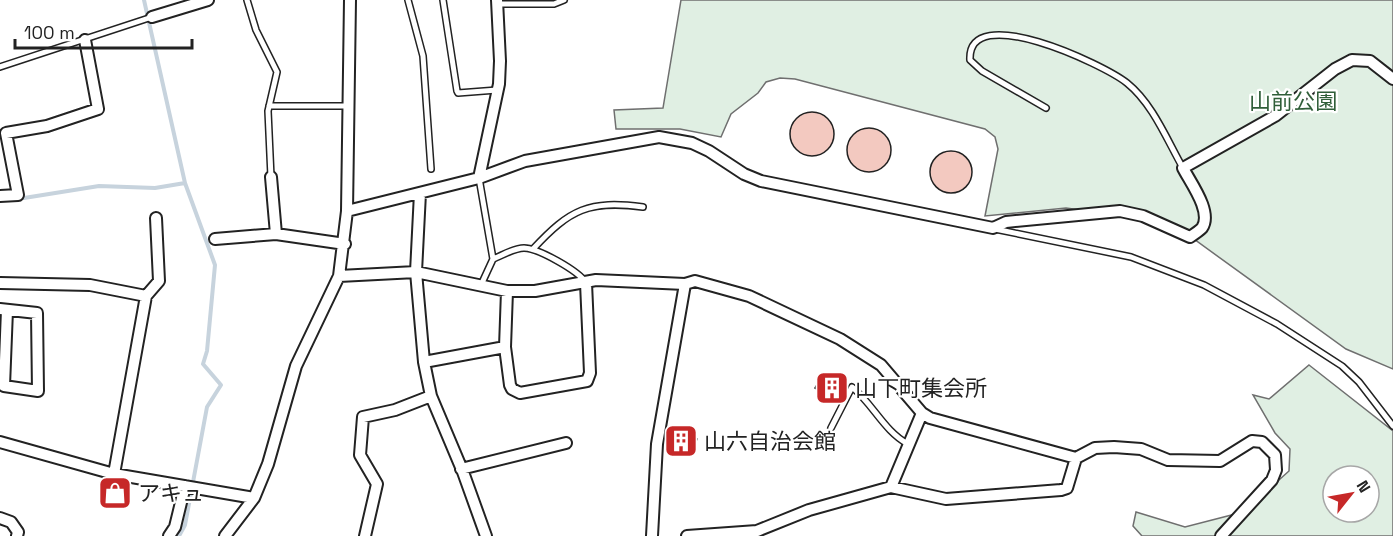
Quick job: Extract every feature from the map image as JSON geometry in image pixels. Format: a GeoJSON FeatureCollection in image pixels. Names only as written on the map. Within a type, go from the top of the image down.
{"type":"FeatureCollection","features":[{"type":"Feature","properties":{"kind":"street"},"geometry":{"type":"LineString","coordinates":[[152,17],[181,3],[208,0]]}},
{"type":"Feature","properties":{"kind":"street"},"geometry":{"type":"LineString","coordinates":[[225,536],[254,498],[268,464],[296,366],[339,276],[348,212],[350,0]]}},
{"type":"Feature","properties":{"kind":"street"},"geometry":{"type":"LineString","coordinates":[[479,178],[497,90],[500,61],[497,2]]}},
{"type":"Feature","properties":{"kind":"street"},"geometry":{"type":"LineString","coordinates":[[0,196],[18,195],[6,133],[47,126],[98,109],[85,40]]}},
{"type":"Feature","properties":{"kind":"street"},"geometry":{"type":"LineString","coordinates":[[348,212],[479,178],[525,161],[659,137],[692,143],[744,174],[761,181],[993,228],[1006,222],[1120,211],[1143,216],[1190,237],[1202,228],[1205,219],[1203,208],[1184,168],[1275,116],[1335,69],[1352,60],[1370,61],[1393,79]]}},
{"type":"Feature","properties":{"kind":"street"},"geometry":{"type":"LineString","coordinates":[[271,177],[276,234]]}},
{"type":"Feature","properties":{"kind":"street"},"geometry":{"type":"LineString","coordinates":[[420,193],[416,272],[424,362],[431,396],[462,469],[486,536]]}},
{"type":"Feature","properties":{"kind":"street"},"geometry":{"type":"LineString","coordinates":[[114,474],[146,296],[159,281],[156,218]]}},
{"type":"Feature","properties":{"kind":"street"},"geometry":{"type":"LineString","coordinates":[[215,239],[276,234],[345,244]]}},
{"type":"Feature","properties":{"kind":"street"},"geometry":{"type":"LineString","coordinates":[[339,276],[416,272],[507,291],[535,291],[596,280],[685,284],[695,281],[749,296],[840,339],[881,365],[922,413],[1077,458]]}},
{"type":"Feature","properties":{"kind":"street"},"geometry":{"type":"LineString","coordinates":[[0,283],[90,285],[146,296]]}},
{"type":"Feature","properties":{"kind":"street"},"geometry":{"type":"LineString","coordinates":[[507,291],[505,347],[510,385],[516,392],[587,381],[590,373],[586,283]]}},
{"type":"Feature","properties":{"kind":"street"},"geometry":{"type":"LineString","coordinates":[[651,536],[657,444],[685,284]]}},
{"type":"Feature","properties":{"kind":"street"},"geometry":{"type":"LineString","coordinates":[[4,310],[37,313],[38,391],[4,386],[4,310]]}},
{"type":"Feature","properties":{"kind":"street"},"geometry":{"type":"LineString","coordinates":[[424,362],[505,347]]}},
{"type":"Feature","properties":{"kind":"street"},"geometry":{"type":"LineString","coordinates":[[365,536],[376,484],[360,455],[363,417],[395,410],[431,396]]}},
{"type":"Feature","properties":{"kind":"street"},"geometry":{"type":"LineString","coordinates":[[891,487],[922,413]]}},
{"type":"Feature","properties":{"kind":"street"},"geometry":{"type":"LineString","coordinates":[[687,536],[758,531],[809,510],[891,487],[946,499],[1061,490],[1067,488],[1077,458],[1095,448],[1142,449],[1168,460],[1220,461],[1252,441],[1262,442],[1275,454],[1276,470],[1272,480],[1221,536]]}},
{"type":"Feature","properties":{"kind":"street"},"geometry":{"type":"LineString","coordinates":[[0,442],[114,474],[254,498]]}},
{"type":"Feature","properties":{"kind":"street"},"geometry":{"type":"LineString","coordinates":[[462,469],[566,443]]}},
{"type":"Feature","properties":{"kind":"street"},"geometry":{"type":"LineString","coordinates":[[169,536],[175,527],[185,486]]}},
{"type":"Feature","properties":{"kind":"street"},"geometry":{"type":"LineString","coordinates":[[0,518],[10,522],[18,532],[17,536]]}},
{"type":"Feature","properties":{"kind":"lane"},"geometry":{"type":"LineString","coordinates":[[247,0],[256,30],[277,72],[269,106],[271,177]]}},
{"type":"Feature","properties":{"kind":"lane"},"geometry":{"type":"LineString","coordinates":[[408,0],[423,56],[431,170]]}},
{"type":"Feature","properties":{"kind":"lane"},"geometry":{"type":"LineString","coordinates":[[443,0],[458,93],[497,90]]}},
{"type":"Feature","properties":{"kind":"lane"},"geometry":{"type":"LineString","coordinates":[[497,2],[554,4],[564,0]]}},
{"type":"Feature","properties":{"kind":"lane"},"geometry":{"type":"LineString","coordinates":[[0,67],[152,17]]}},
{"type":"Feature","properties":{"kind":"lane"},"geometry":{"type":"LineString","coordinates":[[1046,108],[982,71],[970,60],[969,49],[981,34],[1001,29],[1014,30],[1083,56],[1128,84],[1144,101],[1184,168]]}},
{"type":"Feature","properties":{"kind":"lane"},"geometry":{"type":"LineString","coordinates":[[269,106],[350,106]]}},
{"type":"Feature","properties":{"kind":"lane"},"geometry":{"type":"LineString","coordinates":[[479,178],[493,259],[481,285]]}},
{"type":"Feature","properties":{"kind":"lane"},"geometry":{"type":"LineString","coordinates":[[533,249],[555,228],[588,206],[643,207]]}},
{"type":"Feature","properties":{"kind":"lane"},"geometry":{"type":"LineString","coordinates":[[993,228],[1131,257],[1204,285],[1277,324],[1342,366],[1359,382],[1393,426]]}},
{"type":"Feature","properties":{"kind":"lane"},"geometry":{"type":"LineString","coordinates":[[493,259],[516,249],[533,249],[579,274],[586,283]]}},
{"type":"Feature","properties":{"kind":"lane"},"geometry":{"type":"LineString","coordinates":[[831,428],[852,387],[873,406],[893,434],[908,444]]}},
{"type":"Feature","properties":{"kind":"green space","name":"山前公園"},"geometry":{"type":"Polygon","coordinates":[[[681,0],[1393,0],[1393,369],[1346,349],[1191,237],[1149,219],[1066,208],[985,216],[998,149],[995,137],[985,129],[795,79],[780,78],[766,82],[758,93],[731,114],[721,137],[680,129],[616,129],[614,110],[663,108],[681,0]]]}},
{"type":"Feature","properties":{"kind":"green space"},"geometry":{"type":"Polygon","coordinates":[[[1309,365],[1393,431],[1393,536],[1142,536],[1133,526],[1136,512],[1185,527],[1243,512],[1289,471],[1290,449],[1275,433],[1253,395],[1269,399],[1309,365]]]}},
{"type":"Feature","properties":{"kind":"building"},"geometry":{"type":"Polygon","coordinates":[[[812,112],[828,118],[834,134],[828,150],[812,156],[796,150],[790,134],[796,118],[812,112]]]}},
{"type":"Feature","properties":{"kind":"building"},"geometry":{"type":"Polygon","coordinates":[[[869,128],[884,135],[891,150],[884,165],[869,172],[854,165],[847,150],[854,135],[869,128]]]}},
{"type":"Feature","properties":{"kind":"building"},"geometry":{"type":"Polygon","coordinates":[[[951,151],[959,152],[966,157],[971,164],[971,180],[966,187],[959,192],[951,193],[943,192],[936,187],[931,180],[930,172],[931,164],[936,157],[943,152],[951,151]]]}},
{"type":"Feature","properties":{"kind":"building","name":"山下町集会所"},"geometry":{"type":"Polygon","coordinates":[[[824,373],[848,388],[839,403],[815,388],[824,373]]]}},
{"type":"Feature","properties":{"kind":"building","name":"山六自治会館"},"geometry":{"type":"Polygon","coordinates":[[[672,429],[697,439],[692,452],[666,442],[672,429]]]}},
{"type":"Feature","properties":{"kind":"waterway"},"geometry":{"type":"LineString","coordinates":[[144,0],[185,183],[215,265],[207,351],[203,364],[221,385],[207,407],[185,525],[179,536]]}},
{"type":"Feature","properties":{"kind":"waterway"},"geometry":{"type":"LineString","coordinates":[[24,198],[99,186],[155,188],[185,183]]}},
{"type":"Feature","properties":{"kind":"place","name":"山下町集会所"},"geometry":{"type":"Point","coordinates":[832,388]}},
{"type":"Feature","properties":{"kind":"place","name":"山六自治会館"},"geometry":{"type":"Point","coordinates":[681,441]}},
{"type":"Feature","properties":{"kind":"place","name":"アキュ"},"geometry":{"type":"Point","coordinates":[115,493]}}]}
